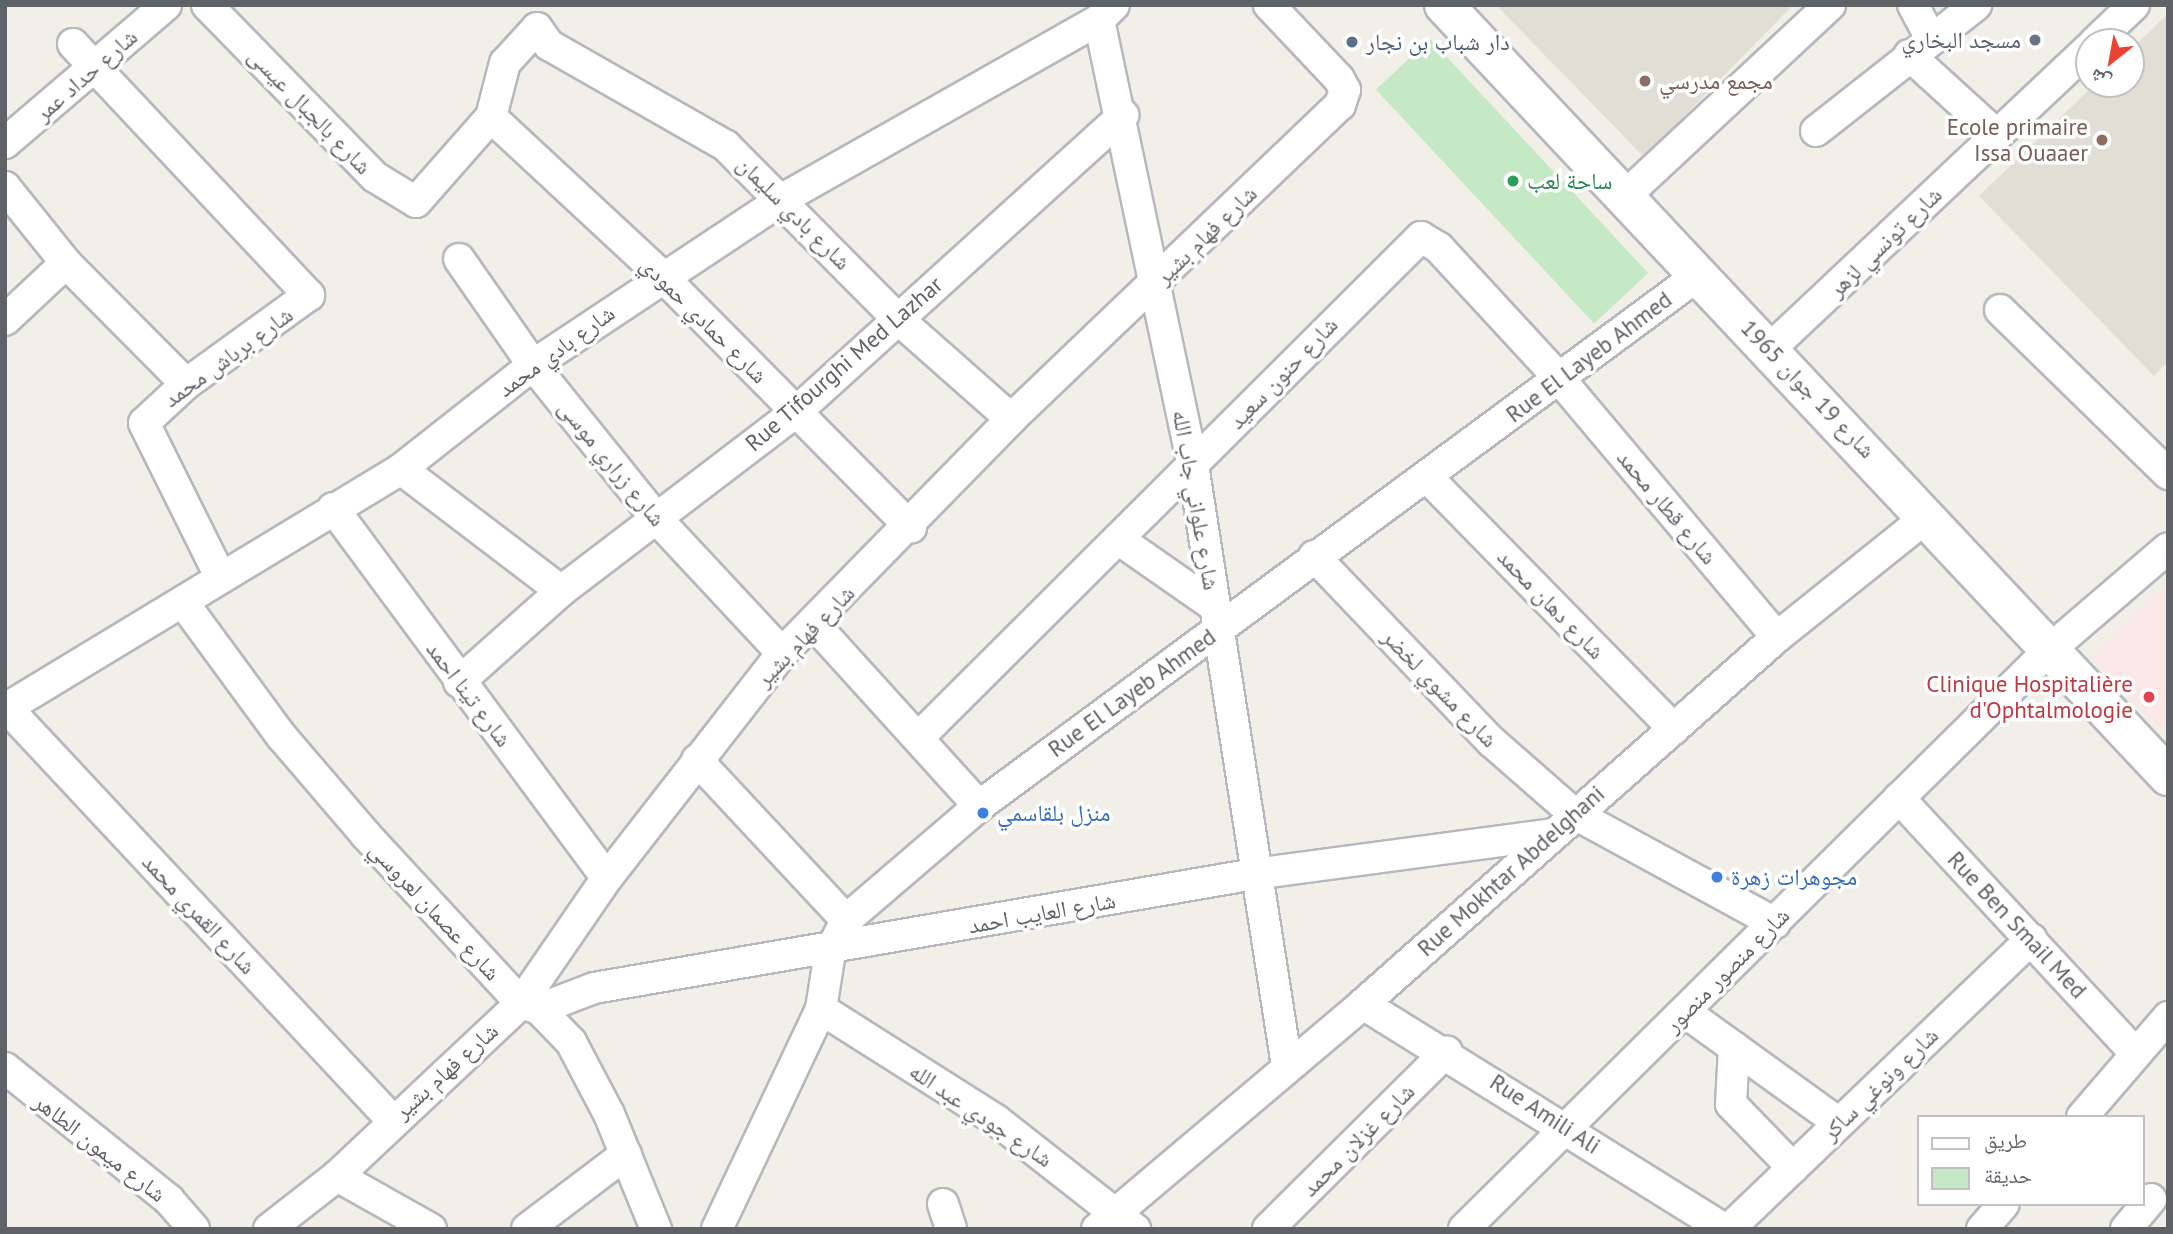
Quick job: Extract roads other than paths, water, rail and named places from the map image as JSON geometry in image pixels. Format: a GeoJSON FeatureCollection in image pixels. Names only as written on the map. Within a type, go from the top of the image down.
{"type":"FeatureCollection","features":[{"type":"Feature","properties":{"kind":"street","name":"شارع حداد عمر"},"geometry":{"type":"LineString","coordinates":[[5,143],[96,69],[166,5]]}},
{"type":"Feature","properties":{"kind":"street","name":"شارع بالجبال عيسى"},"geometry":{"type":"LineString","coordinates":[[207,5],[375,177],[410,201],[422,200],[491,117]]}},
{"type":"Feature","properties":{"kind":"street","name":"شارع فهام بشير"},"geometry":{"type":"LineString","coordinates":[[270,1229],[337,1176],[392,1120],[530,1006],[607,878],[782,653],[911,528],[1011,419],[1344,99],[1330,67],[1269,5]]}},
{"type":"Feature","properties":{"kind":"street","name":"شارع 19 جوان 1965"},"geometry":{"type":"LineString","coordinates":[[1444,5],[1698,276],[1772,348],[1928,516],[2048,651],[2168,776]]}},
{"type":"Feature","properties":{"kind":"street"},"geometry":{"type":"LineString","coordinates":[[1624,197],[1830,5]]}},
{"type":"Feature","properties":{"kind":"street"},"geometry":{"type":"LineString","coordinates":[[1913,5],[1920,47],[1997,135]]}},
{"type":"Feature","properties":{"kind":"street"},"geometry":{"type":"LineString","coordinates":[[1816,131],[1976,5]]}},
{"type":"Feature","properties":{"kind":"street"},"geometry":{"type":"LineString","coordinates":[[2110,28],[2134,5]]}},
{"type":"Feature","properties":{"kind":"street","name":"شارع علواني جاب الله"},"geometry":{"type":"LineString","coordinates":[[1107,13],[1123,115],[1193,465],[1287,1066]]}},
{"type":"Feature","properties":{"kind":"street","name":"شارع بادي محمد"},"geometry":{"type":"LineString","coordinates":[[6,708],[185,605],[221,578],[401,469],[533,365],[662,276],[785,198],[1107,13]]}},
{"type":"Feature","properties":{"kind":"street","name":"شارع بادي سليمان"},"geometry":{"type":"LineString","coordinates":[[491,117],[516,44],[537,28],[549,45],[690,122],[785,198],[898,319],[1011,419]]}},
{"type":"Feature","properties":{"kind":"street","name":"شارع برباش محمد"},"geometry":{"type":"LineString","coordinates":[[73,44],[307,290],[304,303],[186,384],[144,423],[221,578]]}},
{"type":"Feature","properties":{"kind":"street","name":"شارع تونسي لزهر"},"geometry":{"type":"LineString","coordinates":[[1772,348],[2075,61]]}},
{"type":"Feature","properties":{"kind":"street","name":"Rue Tifourghi Med Lazhar"},"geometry":{"type":"LineString","coordinates":[[459,682],[561,591],[796,412],[1123,115]]}},
{"type":"Feature","properties":{"kind":"street","name":"شارع حمادي حمودي"},"geometry":{"type":"LineString","coordinates":[[491,117],[662,276],[911,528]]}},
{"type":"Feature","properties":{"kind":"street"},"geometry":{"type":"LineString","coordinates":[[5,187],[66,263],[186,384]]}},
{"type":"Feature","properties":{"kind":"street","name":"شارع حنون سعيد"},"geometry":{"type":"LineString","coordinates":[[918,737],[1421,237],[1439,248],[1557,376]]}},
{"type":"Feature","properties":{"kind":"street","name":"شارع زراري موسى"},"geometry":{"type":"LineString","coordinates":[[459,260],[533,365],[657,519],[782,653]]}},
{"type":"Feature","properties":{"kind":"street"},"geometry":{"type":"LineString","coordinates":[[5,320],[66,263]]}},
{"type":"Feature","properties":{"kind":"street","name":"Rue El Layeb Ahmed"},"geometry":{"type":"LineString","coordinates":[[717,1229],[821,1009],[830,951],[846,920],[979,806],[1216,618],[1429,480],[1557,376],[1698,276]]}},
{"type":"Feature","properties":{"kind":"street"},"geometry":{"type":"LineString","coordinates":[[2000,310],[2168,474]]}},
{"type":"Feature","properties":{"kind":"street","name":"شارع قطار محمد"},"geometry":{"type":"LineString","coordinates":[[1557,376],[1777,637]]}},
{"type":"Feature","properties":{"kind":"street"},"geometry":{"type":"LineString","coordinates":[[401,469],[561,591]]}},
{"type":"Feature","properties":{"kind":"street","name":"شارع دهان محمد"},"geometry":{"type":"LineString","coordinates":[[1429,480],[1674,729]]}},
{"type":"Feature","properties":{"kind":"street","name":"شارع تينا احمد"},"geometry":{"type":"LineString","coordinates":[[333,508],[459,682],[607,878]]}},
{"type":"Feature","properties":{"kind":"street","name":"Rue Mokhtar Abdelghani"},"geometry":{"type":"LineString","coordinates":[[1115,1222],[1287,1066],[1363,1004],[1573,813],[1674,729],[1777,637],[1928,516]]}},
{"type":"Feature","properties":{"kind":"street"},"geometry":{"type":"LineString","coordinates":[[1118,539],[1216,618]]}},
{"type":"Feature","properties":{"kind":"street","name":"شارع منصور منصور"},"geometry":{"type":"LineString","coordinates":[[1464,1229],[2048,651],[2168,548]]}},
{"type":"Feature","properties":{"kind":"street","name":"شارع مشوي لخضر"},"geometry":{"type":"LineString","coordinates":[[1314,556],[1492,742],[1573,813],[1775,923]]}},
{"type":"Feature","properties":{"kind":"street","name":"شارع عصمان لعروسي"},"geometry":{"type":"LineString","coordinates":[[185,605],[282,737],[530,1006],[570,1042],[626,1154],[656,1229]]}},
{"type":"Feature","properties":{"kind":"street"},"geometry":{"type":"LineString","coordinates":[[814,624],[979,806]]}},
{"type":"Feature","properties":{"kind":"street","name":"شارع القمري محمد"},"geometry":{"type":"LineString","coordinates":[[6,708],[392,1120]]}},
{"type":"Feature","properties":{"kind":"street"},"geometry":{"type":"LineString","coordinates":[[697,760],[846,920]]}},
{"type":"Feature","properties":{"kind":"street","name":"Rue Ben Smail Med"},"geometry":{"type":"LineString","coordinates":[[1899,798],[2135,1054]]}},
{"type":"Feature","properties":{"kind":"street","name":"شارع العايب احمد"},"geometry":{"type":"LineString","coordinates":[[530,1006],[594,988],[830,951],[1255,874],[1549,835]]}},
{"type":"Feature","properties":{"kind":"street","name":"شارع ونوغي ساكر"},"geometry":{"type":"LineString","coordinates":[[1727,1229],[2031,939]]}},
{"type":"Feature","properties":{"kind":"street","name":"Rue Amili Ali"},"geometry":{"type":"LineString","coordinates":[[1363,1004],[1447,1051],[1727,1229]]}},
{"type":"Feature","properties":{"kind":"street","name":"شارع جودي عبد الله"},"geometry":{"type":"LineString","coordinates":[[821,1009],[996,1120],[1115,1222]]}},
{"type":"Feature","properties":{"kind":"street"},"geometry":{"type":"LineString","coordinates":[[1685,1012],[1839,1123]]}},
{"type":"Feature","properties":{"kind":"street"},"geometry":{"type":"LineString","coordinates":[[2084,1115],[2168,1017]]}},
{"type":"Feature","properties":{"kind":"street"},"geometry":{"type":"LineString","coordinates":[[1734,1047],[1731,1104],[1793,1168]]}},
{"type":"Feature","properties":{"kind":"street","name":"شارع غزلان محمد"},"geometry":{"type":"LineString","coordinates":[[1268,1229],[1447,1051]]}},
{"type":"Feature","properties":{"kind":"street","name":"شارع ميمون الطاهر"},"geometry":{"type":"LineString","coordinates":[[5,1068],[169,1200],[194,1229]]}},
{"type":"Feature","properties":{"kind":"street"},"geometry":{"type":"LineString","coordinates":[[527,1229],[626,1154]]}},
{"type":"Feature","properties":{"kind":"street"},"geometry":{"type":"LineString","coordinates":[[337,1176],[431,1229]]}},
{"type":"Feature","properties":{"kind":"street"},"geometry":{"type":"LineString","coordinates":[[2126,1229],[2154,1201]]}},
{"type":"Feature","properties":{"kind":"street"},"geometry":{"type":"LineString","coordinates":[[1982,1229],[2002,1206]]}},
{"type":"Feature","properties":{"kind":"place","name":"مسجد البخاري"},"geometry":{"type":"Point","coordinates":[2035,40]}},
{"type":"Feature","properties":{"kind":"place","name":"دار شباب بن نجار"},"geometry":{"type":"Point","coordinates":[1352,42]}},
{"type":"Feature","properties":{"kind":"place","name":"مجمع مدرسي"},"geometry":{"type":"Point","coordinates":[1645,81]}},
{"type":"Feature","properties":{"kind":"place","name":"Ecole primaire Issa Ouaaer"},"geometry":{"type":"Point","coordinates":[2102,140]}},
{"type":"Feature","properties":{"kind":"place","name":"ساحة لعب"},"geometry":{"type":"Point","coordinates":[1513,181]}},
{"type":"Feature","properties":{"kind":"place","name":"Clinique Hospitalière d'Ophtalmologie"},"geometry":{"type":"Point","coordinates":[2149,697]}},
{"type":"Feature","properties":{"kind":"place","name":"منزل بلقاسمي"},"geometry":{"type":"Point","coordinates":[983,813]}},
{"type":"Feature","properties":{"kind":"place","name":"مجوهرات زهرة"},"geometry":{"type":"Point","coordinates":[1717,877]}}]}
